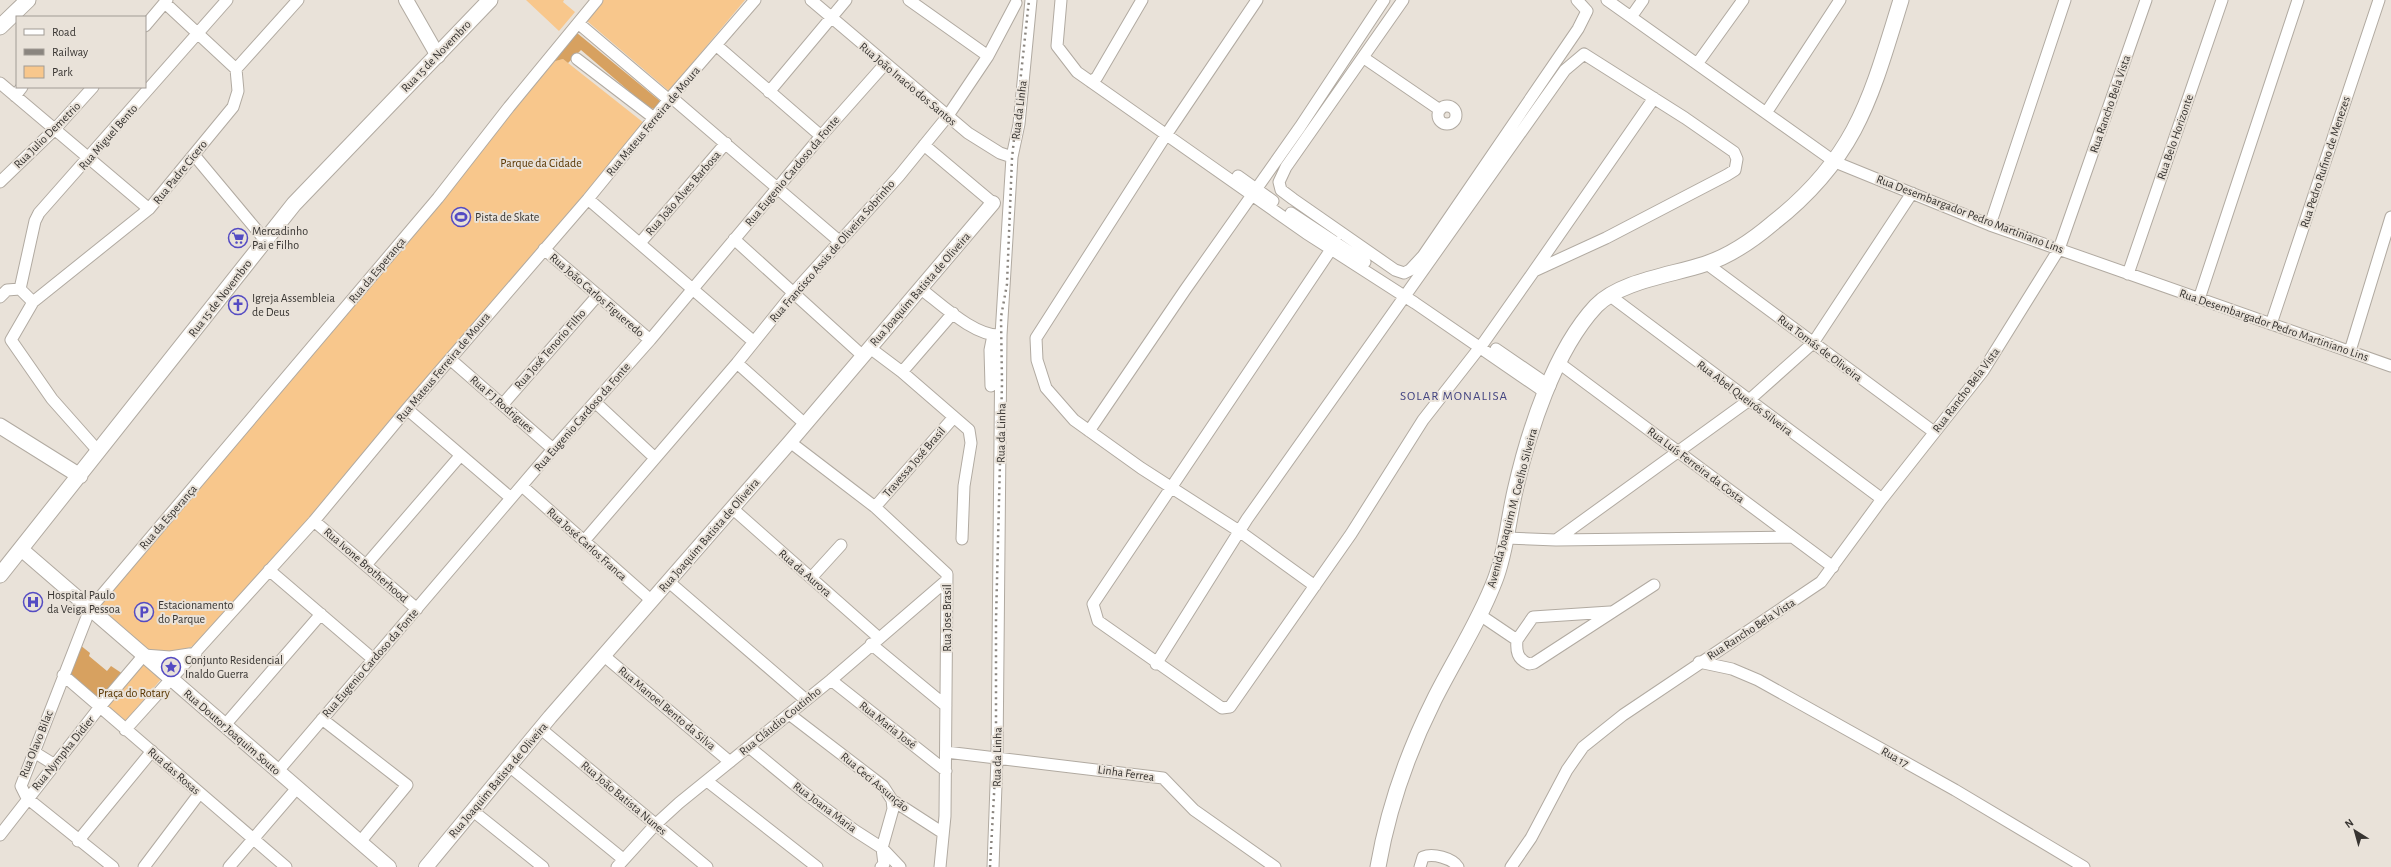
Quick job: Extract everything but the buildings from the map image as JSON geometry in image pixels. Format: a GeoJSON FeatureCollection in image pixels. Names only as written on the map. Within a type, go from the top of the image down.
{"type":"FeatureCollection","features":[{"type":"Feature","properties":{"kind":"main road"},"geometry":{"type":"LineString","coordinates":[[0,28],[28,0]]}},
{"type":"Feature","properties":{"kind":"main road","name":"Rua 15 de Novembro"},"geometry":{"type":"LineString","coordinates":[[0,575],[80,476],[294,204],[438,56],[490,0]]}},
{"type":"Feature","properties":{"kind":"main road","name":"Avenida Joaquim M. Coelho Silveira"},"geometry":{"type":"LineString","coordinates":[[1378,867],[1393,803],[1420,729],[1480,615],[1498,572],[1524,454],[1559,363],[1590,314],[1609,295],[1624,288],[1707,264],[1746,244],[1794,206],[1835,162],[1852,136],[1873,90],[1901,0]]}},
{"type":"Feature","properties":{"kind":"main road"},"geometry":{"type":"LineString","coordinates":[[0,426],[80,476]]}},
{"type":"Feature","properties":{"kind":"street","name":"Rua Miguel Bento"},"geometry":{"type":"LineString","coordinates":[[20,289],[35,221],[227,0]]}},
{"type":"Feature","properties":{"kind":"street"},"geometry":{"type":"LineString","coordinates":[[146,25],[166,2],[236,69],[298,0]]}},
{"type":"Feature","properties":{"kind":"street"},"geometry":{"type":"LineString","coordinates":[[406,0],[438,56]]}},
{"type":"Feature","properties":{"kind":"street","name":"Rua da Esperança"},"geometry":{"type":"LineString","coordinates":[[90,609],[438,198],[509,107],[597,0]]}},
{"type":"Feature","properties":{"kind":"street","name":"Rua Mateus Ferreira de Moura"},"geometry":{"type":"LineString","coordinates":[[125,730],[172,680],[314,521],[407,409],[588,200],[670,98],[755,0]]}},
{"type":"Feature","properties":{"kind":"street","name":"Rua João Inacio dos Santos"},"geometry":{"type":"LineString","coordinates":[[811,0],[831,19],[947,117],[983,144],[1000,154],[1012,157]]}},
{"type":"Feature","properties":{"kind":"street"},"geometry":{"type":"LineString","coordinates":[[769,92],[846,0]]}},
{"type":"Feature","properties":{"kind":"street"},"geometry":{"type":"LineString","coordinates":[[909,0],[988,56]]}},
{"type":"Feature","properties":{"kind":"street"},"geometry":{"type":"LineString","coordinates":[[1062,0],[1057,46],[1067,61],[1254,192],[1548,389]]}},
{"type":"Feature","properties":{"kind":"street"},"geometry":{"type":"LineString","coordinates":[[1094,80],[1142,0]]}},
{"type":"Feature","properties":{"kind":"street"},"geometry":{"type":"LineString","coordinates":[[1257,0],[1169,132],[1036,338],[1037,360],[1046,388],[1074,420],[1170,487],[1239,531],[1315,586]]}},
{"type":"Feature","properties":{"kind":"street"},"geometry":{"type":"LineString","coordinates":[[1089,431],[1185,290],[1300,127],[1384,0]]}},
{"type":"Feature","properties":{"kind":"street"},"geometry":{"type":"LineString","coordinates":[[1403,0],[1364,58],[1286,167],[1279,179],[1279,184],[1281,190],[1293,199],[1395,270],[1404,273],[1410,270],[1423,256],[1580,25],[1587,11],[1577,0]]}},
{"type":"Feature","properties":{"kind":"street","name":"Rua Desembargador Pedro Martiniano Lins"},"geometry":{"type":"LineString","coordinates":[[1607,0],[1835,162],[1990,225],[2391,366]]}},
{"type":"Feature","properties":{"kind":"street"},"geometry":{"type":"LineString","coordinates":[[1631,17],[1643,0]]}},
{"type":"Feature","properties":{"kind":"street"},"geometry":{"type":"LineString","coordinates":[[1697,64],[1743,0]]}},
{"type":"Feature","properties":{"kind":"street"},"geometry":{"type":"LineString","coordinates":[[1766,113],[1840,0]]}},
{"type":"Feature","properties":{"kind":"street"},"geometry":{"type":"LineString","coordinates":[[1990,225],[2065,0]]}},
{"type":"Feature","properties":{"kind":"street","name":"Rua Rancho Bela Vista"},"geometry":{"type":"LineString","coordinates":[[1511,867],[1531,838],[1567,770],[1583,747],[1623,715],[1699,662],[1813,589],[1833,567],[1882,499],[1983,372],[2059,249],[2146,0]]}},
{"type":"Feature","properties":{"kind":"street","name":"Rua Belo Horizonte"},"geometry":{"type":"LineString","coordinates":[[2128,274],[2222,0]]}},
{"type":"Feature","properties":{"kind":"street"},"geometry":{"type":"LineString","coordinates":[[2199,299],[2298,0]]}},
{"type":"Feature","properties":{"kind":"street","name":"Rua Pedro Rufino de Menezes"},"geometry":{"type":"LineString","coordinates":[[2271,324],[2379,0]]}},
{"type":"Feature","properties":{"kind":"street"},"geometry":{"type":"LineString","coordinates":[[1014,2],[1031,4]]}},
{"type":"Feature","properties":{"kind":"street","name":"Rua Francisco Assis de Oliveira Sobrinho"},"geometry":{"type":"LineString","coordinates":[[584,541],[737,363],[794,292],[947,117],[988,56],[1014,2]]}},
{"type":"Feature","properties":{"kind":"street","name":"Rua da Linha"},"geometry":{"type":"LineString","coordinates":[[993,867],[997,758],[997,335],[1012,157],[1019,124],[1031,4]]}},
{"type":"Feature","properties":{"kind":"street"},"geometry":{"type":"LineString","coordinates":[[578,23],[726,143],[839,241]]}},
{"type":"Feature","properties":{"kind":"street"},"geometry":{"type":"LineString","coordinates":[[716,45],[821,136]]}},
{"type":"Feature","properties":{"kind":"street"},"geometry":{"type":"LineString","coordinates":[[1156,664],[1239,531],[1307,431],[1407,295],[1566,70],[1584,54],[1654,98],[1734,152],[1737,165],[1735,170],[1606,238],[1534,271]]}},
{"type":"Feature","properties":{"kind":"street"},"geometry":{"type":"LineString","coordinates":[[1364,58],[1440,110]]}},
{"type":"Feature","properties":{"kind":"street"},"geometry":{"type":"LineString","coordinates":[[577,59],[654,118]]}},
{"type":"Feature","properties":{"kind":"street","name":"Rua Eugenio Cardoso da Fonte"},"geometry":{"type":"LineString","coordinates":[[278,771],[553,449],[650,340],[691,288],[821,136],[885,64]]}},
{"type":"Feature","properties":{"kind":"street","name":"Rua Padre Cicero"},"geometry":{"type":"LineString","coordinates":[[33,302],[57,285],[149,209],[234,104],[238,91],[236,69]]}},
{"type":"Feature","properties":{"kind":"street","name":"Rua Julio Demetrio"},"geometry":{"type":"LineString","coordinates":[[0,182],[55,129],[92,88]]}},
{"type":"Feature","properties":{"kind":"street"},"geometry":{"type":"LineString","coordinates":[[2,89],[19,91],[55,129],[149,209]]}},
{"type":"Feature","properties":{"kind":"street"},"geometry":{"type":"LineString","coordinates":[[1334,246],[1170,487],[1093,604],[1098,622],[1156,664],[1222,708],[1230,707],[1315,586],[1423,420],[1482,345],[1654,98]]}},
{"type":"Feature","properties":{"kind":"street","name":"Rua João Alves Barbosa"},"geometry":{"type":"LineString","coordinates":[[640,243],[726,143]]}},
{"type":"Feature","properties":{"kind":"street"},"geometry":{"type":"LineString","coordinates":[[924,145],[993,203]]}},
{"type":"Feature","properties":{"kind":"street"},"geometry":{"type":"LineString","coordinates":[[194,155],[265,240]]}},
{"type":"Feature","properties":{"kind":"street"},"geometry":{"type":"LineString","coordinates":[[1556,540],[1678,450],[1748,401],[1813,343],[1912,193]]}},
{"type":"Feature","properties":{"kind":"street"},"geometry":{"type":"LineString","coordinates":[[588,200],[754,342]]}},
{"type":"Feature","properties":{"kind":"street","name":"Rua Joaquim Batista de Oliveira"},"geometry":{"type":"LineString","coordinates":[[426,867],[603,655],[669,582],[790,442],[993,203]]}},
{"type":"Feature","properties":{"kind":"street"},"geometry":{"type":"LineString","coordinates":[[2350,351],[2391,217]]}},
{"type":"Feature","properties":{"kind":"street"},"geometry":{"type":"LineString","coordinates":[[734,239],[794,292],[867,352],[902,372],[966,426],[971,435],[964,486],[962,539]]}},
{"type":"Feature","properties":{"kind":"street","name":"Rua João Carlos Figueredo"},"geometry":{"type":"LineString","coordinates":[[544,249],[650,340]]}},
{"type":"Feature","properties":{"kind":"street","name":"Rua Tomás de Oliveira"},"geometry":{"type":"LineString","coordinates":[[1707,264],[1934,432]]}},
{"type":"Feature","properties":{"kind":"street"},"geometry":{"type":"LineString","coordinates":[[0,297],[7,290],[20,289],[33,302],[11,340],[52,399],[99,452]]}},
{"type":"Feature","properties":{"kind":"street"},"geometry":{"type":"LineString","coordinates":[[921,289],[952,313],[975,328],[997,335],[990,359],[991,386]]}},
{"type":"Feature","properties":{"kind":"street","name":"Rua José Tenorio Filho"},"geometry":{"type":"LineString","coordinates":[[503,404],[598,295]]}},
{"type":"Feature","properties":{"kind":"street","name":"Rua Abel Queirós Silveira"},"geometry":{"type":"LineString","coordinates":[[1609,295],[1748,401],[1882,499]]}},
{"type":"Feature","properties":{"kind":"street"},"geometry":{"type":"LineString","coordinates":[[902,372],[952,313]]}},
{"type":"Feature","properties":{"kind":"street","name":"Rua F J Rodrigues"},"geometry":{"type":"LineString","coordinates":[[450,359],[553,449]]}},
{"type":"Feature","properties":{"kind":"street"},"geometry":{"type":"LineString","coordinates":[[737,363],[805,424]]}},
{"type":"Feature","properties":{"kind":"street","name":"Rua Luís Ferreira da Costa"},"geometry":{"type":"LineString","coordinates":[[1559,363],[1678,450],[1791,537],[1833,567]]}},
{"type":"Feature","properties":{"kind":"street"},"geometry":{"type":"LineString","coordinates":[[595,402],[655,458]]}},
{"type":"Feature","properties":{"kind":"street"},"geometry":{"type":"LineString","coordinates":[[407,409],[460,456],[511,498]]}},
{"type":"Feature","properties":{"kind":"street","name":"Travessa José Brasil"},"geometry":{"type":"LineString","coordinates":[[875,507],[954,417]]}},
{"type":"Feature","properties":{"kind":"street","name":"Rua Jose Brasil"},"geometry":{"type":"LineString","coordinates":[[790,442],[875,507],[945,571],[946,770],[940,867]]}},
{"type":"Feature","properties":{"kind":"street"},"geometry":{"type":"LineString","coordinates":[[366,565],[460,456]]}},
{"type":"Feature","properties":{"kind":"street","name":"Rua José Carlos Franca"},"geometry":{"type":"LineString","coordinates":[[522,486],[652,601]]}},
{"type":"Feature","properties":{"kind":"street","name":"Rua da Aurora"},"geometry":{"type":"LineString","coordinates":[[732,509],[811,578],[946,706]]}},
{"type":"Feature","properties":{"kind":"street","name":"Rua Ivone Brotherhood"},"geometry":{"type":"LineString","coordinates":[[314,521],[417,609]]}},
{"type":"Feature","properties":{"kind":"street"},"geometry":{"type":"LineString","coordinates":[[1506,538],[1556,540],[1791,537]]}},
{"type":"Feature","properties":{"kind":"street"},"geometry":{"type":"LineString","coordinates":[[811,578],[841,545]]}},
{"type":"Feature","properties":{"kind":"street","name":"Rua Doutor Joaquim Souto"},"geometry":{"type":"LineString","coordinates":[[21,549],[360,842],[384,865]]}},
{"type":"Feature","properties":{"kind":"street"},"geometry":{"type":"LineString","coordinates":[[270,570],[373,659]]}},
{"type":"Feature","properties":{"kind":"street","name":"Rua Cláudio Coutinho"},"geometry":{"type":"LineString","coordinates":[[620,863],[655,825],[706,781],[831,680],[875,640],[946,580]]}},
{"type":"Feature","properties":{"kind":"street"},"geometry":{"type":"LineString","coordinates":[[669,582],[806,700]]}},
{"type":"Feature","properties":{"kind":"street"},"geometry":{"type":"LineString","coordinates":[[1611,612],[1533,617],[1517,640],[1516,650],[1518,656],[1524,662],[1534,663],[1654,585]]}},
{"type":"Feature","properties":{"kind":"street","name":"Rua Olavo Bilac"},"geometry":{"type":"LineString","coordinates":[[27,798],[22,790],[21,783],[90,609]]}},
{"type":"Feature","properties":{"kind":"street"},"geometry":{"type":"LineString","coordinates":[[225,725],[321,614]]}},
{"type":"Feature","properties":{"kind":"street"},"geometry":{"type":"LineString","coordinates":[[1480,615],[1517,640]]}},
{"type":"Feature","properties":{"kind":"street"},"geometry":{"type":"LineString","coordinates":[[144,655],[170,657],[196,653]]}},
{"type":"Feature","properties":{"kind":"street","name":"Rua Nympha Didier"},"geometry":{"type":"LineString","coordinates":[[0,835],[27,798],[55,765],[99,708],[144,655]]}},
{"type":"Feature","properties":{"kind":"street","name":"Rua Manoel Bento da Silva"},"geometry":{"type":"LineString","coordinates":[[603,655],[730,762]]}},
{"type":"Feature","properties":{"kind":"street","name":"Rua 17"},"geometry":{"type":"LineString","coordinates":[[1699,662],[1732,669],[1758,680],[1955,790],[2084,867]]}},
{"type":"Feature","properties":{"kind":"street","name":"Rua das Rosas"},"geometry":{"type":"LineString","coordinates":[[63,675],[99,708],[152,751],[199,794],[254,838],[286,867]]}},
{"type":"Feature","properties":{"kind":"street","name":"Rua Maria José"},"geometry":{"type":"LineString","coordinates":[[831,680],[946,770]]}},
{"type":"Feature","properties":{"kind":"street","name":"Rua Ceci Assunção"},"geometry":{"type":"LineString","coordinates":[[790,714],[883,786],[892,800],[943,833]]}},
{"type":"Feature","properties":{"kind":"street"},"geometry":{"type":"LineString","coordinates":[[322,719],[405,782],[406,787],[360,842]]}},
{"type":"Feature","properties":{"kind":"street","name":"Rua João Batista Nunes"},"geometry":{"type":"LineString","coordinates":[[541,729],[707,867]]}},
{"type":"Feature","properties":{"kind":"street","name":"Rua Joana Maria"},"geometry":{"type":"LineString","coordinates":[[749,747],[806,794],[854,830],[882,848],[900,867]]}},
{"type":"Feature","properties":{"kind":"street"},"geometry":{"type":"LineString","coordinates":[[78,841],[152,751]]}},
{"type":"Feature","properties":{"kind":"street"},"geometry":{"type":"LineString","coordinates":[[34,752],[55,765]]}},
{"type":"Feature","properties":{"kind":"street","name":"Linha Ferrea"},"geometry":{"type":"LineString","coordinates":[[946,752],[1163,778],[1194,810],[1275,867]]}},
{"type":"Feature","properties":{"kind":"street"},"geometry":{"type":"LineString","coordinates":[[509,766],[620,863]]}},
{"type":"Feature","properties":{"kind":"street"},"geometry":{"type":"LineString","coordinates":[[706,781],[817,867]]}},
{"type":"Feature","properties":{"kind":"street"},"geometry":{"type":"LineString","coordinates":[[229,867],[297,788]]}},
{"type":"Feature","properties":{"kind":"street"},"geometry":{"type":"LineString","coordinates":[[144,867],[199,794]]}},
{"type":"Feature","properties":{"kind":"street"},"geometry":{"type":"LineString","coordinates":[[27,798],[78,841],[113,867]]}},
{"type":"Feature","properties":{"kind":"street"},"geometry":{"type":"LineString","coordinates":[[881,867],[884,864],[882,848],[893,809],[892,800]]}},
{"type":"Feature","properties":{"kind":"street"},"geometry":{"type":"LineString","coordinates":[[474,811],[543,867]]}},
{"type":"Feature","properties":{"kind":"street"},"geometry":{"type":"LineString","coordinates":[[1420,867],[1423,857],[1432,856],[1451,860],[1458,867]]}},
{"type":"Feature","properties":{"kind":"green space"},"geometry":{"type":"Polygon","coordinates":[[[526,0],[564,0],[563,2],[575,12],[559,31],[526,0]]]}},
{"type":"Feature","properties":{"kind":"green space"},"geometry":{"type":"Polygon","coordinates":[[[603,0],[745,0],[669,91],[587,21],[603,0]]]}},
{"type":"Feature","properties":{"kind":"green space","name":"Parque da Cidade"},"geometry":{"type":"Polygon","coordinates":[[[563,59],[644,123],[317,512],[197,644],[178,653],[144,649],[95,607],[197,492],[552,62],[563,59]]]}},
{"type":"Feature","properties":{"kind":"green space","name":"Praça do Rotary"},"geometry":{"type":"Polygon","coordinates":[[[143,663],[162,678],[124,723],[105,708],[143,663]]]}},
{"type":"Feature","properties":{"kind":"shaded area"},"geometry":{"type":"Polygon","coordinates":[[[577,33],[660,101],[660,105],[655,109],[649,108],[581,50],[568,63],[563,59],[552,62],[577,33]]]}},
{"type":"Feature","properties":{"kind":"shaded area"},"geometry":{"type":"Polygon","coordinates":[[[80,645],[90,653],[89,656],[107,671],[111,666],[123,674],[102,702],[68,674],[80,645]]]}},
{"type":"Feature","properties":{"kind":"railway"},"geometry":{"type":"LineString","coordinates":[[990,867],[996,758],[996,620],[1002,383],[1001,317],[1007,284],[1012,158],[1029,0]]}},
{"type":"Feature","properties":{"kind":"place","name":"Pista de Skate"},"geometry":{"type":"Point","coordinates":[461,217]}},
{"type":"Feature","properties":{"kind":"place","name":"Mercadinho Pai e Filho"},"geometry":{"type":"Point","coordinates":[238,238]}},
{"type":"Feature","properties":{"kind":"place","name":"Igreja Assembleia de Deus"},"geometry":{"type":"Point","coordinates":[238,305]}},
{"type":"Feature","properties":{"kind":"place","name":"Hospital Paulo da Veiga Pessoa"},"geometry":{"type":"Point","coordinates":[33,602]}},
{"type":"Feature","properties":{"kind":"place","name":"Estacionamento do Parque"},"geometry":{"type":"Point","coordinates":[144,612]}},
{"type":"Feature","properties":{"kind":"place","name":"Conjunto Residencial Inaldo Guerra"},"geometry":{"type":"Point","coordinates":[171,667]}},
{"type":"Feature","properties":{"kind":"district","name":"SOLAR MONALISA"},"geometry":{"type":"Point","coordinates":[1454,395]}}]}
